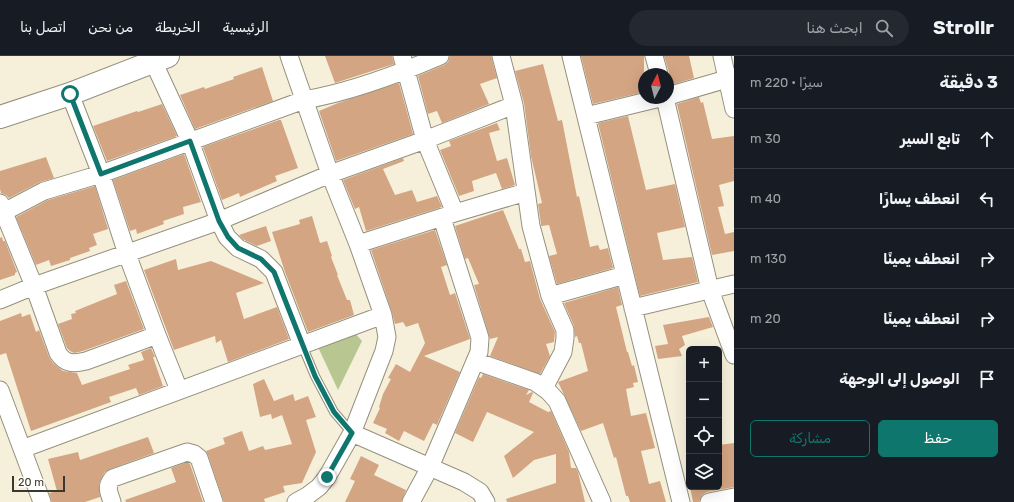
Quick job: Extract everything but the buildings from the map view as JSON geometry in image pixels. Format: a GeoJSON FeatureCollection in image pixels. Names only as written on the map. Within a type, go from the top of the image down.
{"type":"FeatureCollection","features":[{"type":"Feature","properties":{"kind":"street"},"geometry":{"type":"LineString","coordinates":[[289,56],[330,174],[384,315],[387,337],[384,351],[352,433],[327,477],[319,487],[296,502]]}},
{"type":"Feature","properties":{"kind":"street"},"geometry":{"type":"LineString","coordinates":[[157,335],[86,361],[75,363],[67,362],[61,358],[34,286],[1,210],[44,191],[101,174],[304,100],[331,95],[404,63],[440,56]]}},
{"type":"Feature","properties":{"kind":"street"},"geometry":{"type":"LineString","coordinates":[[501,56],[514,105],[531,226],[550,296],[565,330],[563,352],[544,388]]}},
{"type":"Feature","properties":{"kind":"street"},"geometry":{"type":"LineString","coordinates":[[571,56],[681,502]]}},
{"type":"Feature","properties":{"kind":"street"},"geometry":{"type":"LineString","coordinates":[[654,56],[657,68]]}},
{"type":"Feature","properties":{"kind":"street"},"geometry":{"type":"LineString","coordinates":[[722,56],[730,78],[734,109]]}},
{"type":"Feature","properties":{"kind":"street"},"geometry":{"type":"LineString","coordinates":[[0,117],[70,94],[161,58],[219,221],[228,237],[238,248],[261,259],[274,272],[302,345]]}},
{"type":"Feature","properties":{"kind":"street"},"geometry":{"type":"LineString","coordinates":[[404,63],[425,140],[449,215],[480,338],[479,352],[430,467],[411,502]]}},
{"type":"Feature","properties":{"kind":"street"},"geometry":{"type":"LineString","coordinates":[[674,94],[730,78]]}},
{"type":"Feature","properties":{"kind":"street"},"geometry":{"type":"LineString","coordinates":[[70,94],[101,174],[127,254],[157,335],[180,390]]}},
{"type":"Feature","properties":{"kind":"street"},"geometry":{"type":"LineString","coordinates":[[586,116],[638,103]]}},
{"type":"Feature","properties":{"kind":"street"},"geometry":{"type":"LineString","coordinates":[[666,104],[710,290],[734,355]]}},
{"type":"Feature","properties":{"kind":"street"},"geometry":{"type":"LineString","coordinates":[[0,300],[34,286],[219,221],[330,174],[425,140],[514,105]]}},
{"type":"Feature","properties":{"kind":"street"},"geometry":{"type":"LineString","coordinates":[[358,244],[526,192]]}},
{"type":"Feature","properties":{"kind":"street"},"geometry":{"type":"LineString","coordinates":[[550,296],[625,275]]}},
{"type":"Feature","properties":{"kind":"street"},"geometry":{"type":"LineString","coordinates":[[634,308],[734,284]]}},
{"type":"Feature","properties":{"kind":"street"},"geometry":{"type":"LineString","coordinates":[[22,449],[384,315]]}},
{"type":"Feature","properties":{"kind":"street"},"geometry":{"type":"LineString","coordinates":[[475,361],[535,382],[544,388],[557,401],[602,502]]}},
{"type":"Feature","properties":{"kind":"street"},"geometry":{"type":"LineString","coordinates":[[0,390],[42,502]]}},
{"type":"Feature","properties":{"kind":"street"},"geometry":{"type":"LineString","coordinates":[[352,433],[464,482],[480,492],[486,502]]}},
{"type":"Feature","properties":{"kind":"street"},"geometry":{"type":"LineString","coordinates":[[112,502],[108,489],[108,483],[113,478],[187,452],[194,454],[199,458],[214,502]]}},
{"type":"Feature","properties":{"kind":"street"},"geometry":{"type":"LineString","coordinates":[[709,502],[734,497]]}},
{"type":"Feature","properties":{"kind":"lane"},"geometry":{"type":"LineString","coordinates":[[302,345],[315,376],[334,412],[352,433]]}},
{"type":"Feature","properties":{"kind":"green space"},"geometry":{"type":"Polygon","coordinates":[[[353,331],[362,341],[338,390],[318,347],[353,331]]]}},
{"type":"Feature","properties":{"kind":"route"},"geometry":{"type":"LineString","coordinates":[[70,94],[101,174],[190,141],[219,221],[228,237],[238,248],[261,259],[274,272],[315,376],[334,412],[352,433],[327,477]]}}]}
